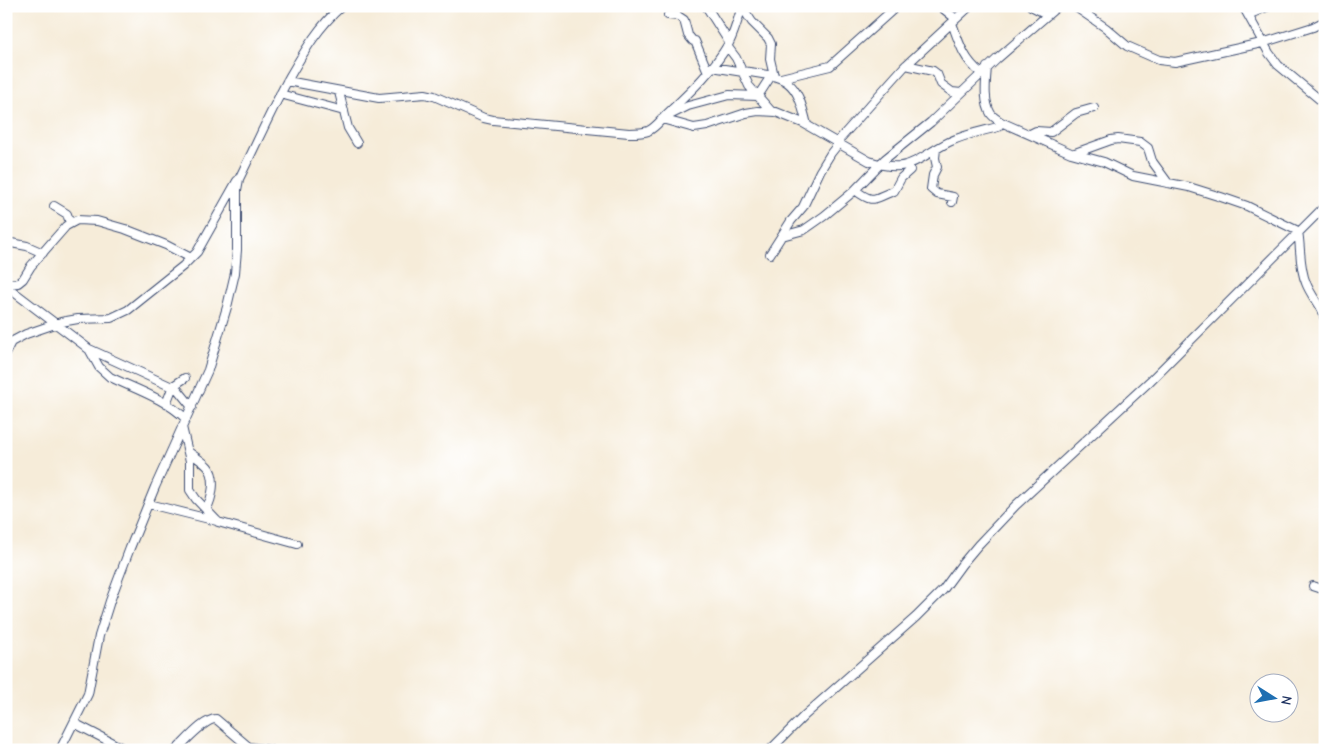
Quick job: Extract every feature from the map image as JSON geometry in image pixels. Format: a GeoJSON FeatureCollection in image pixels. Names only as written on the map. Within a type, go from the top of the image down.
{"type":"FeatureCollection","features":[{"type":"Feature","properties":{"kind":"street"},"geometry":{"type":"LineString","coordinates":[[6,352],[12,342],[17,339],[55,324],[78,320],[103,319],[128,310],[191,258],[202,243],[239,179],[280,94],[308,45],[328,18],[342,6]]}},
{"type":"Feature","properties":{"kind":"street"},"geometry":{"type":"LineString","coordinates":[[706,6],[736,58],[749,86],[771,111]]}},
{"type":"Feature","properties":{"kind":"street"},"geometry":{"type":"LineString","coordinates":[[758,96],[775,77],[820,70],[830,66],[897,6]]}},
{"type":"Feature","properties":{"kind":"street"},"geometry":{"type":"LineString","coordinates":[[940,6],[954,21],[960,46],[970,64],[984,70]]}},
{"type":"Feature","properties":{"kind":"street"},"geometry":{"type":"LineString","coordinates":[[770,254],[790,221],[803,207],[820,171],[852,124],[906,65],[970,6]]}},
{"type":"Feature","properties":{"kind":"street"},"geometry":{"type":"LineString","coordinates":[[1032,6],[1048,15]]}},
{"type":"Feature","properties":{"kind":"street"},"geometry":{"type":"LineString","coordinates":[[782,236],[798,233],[814,224],[855,190],[899,146],[931,122],[984,70],[1058,6]]}},
{"type":"Feature","properties":{"kind":"street"},"geometry":{"type":"LineString","coordinates":[[1074,6],[1106,28],[1127,46],[1159,60],[1175,62],[1262,43],[1313,27],[1325,21]]}},
{"type":"Feature","properties":{"kind":"street"},"geometry":{"type":"LineString","coordinates":[[1243,6],[1262,43],[1278,65],[1325,104]]}},
{"type":"Feature","properties":{"kind":"street"},"geometry":{"type":"LineString","coordinates":[[1248,15],[1269,6]]}},
{"type":"Feature","properties":{"kind":"street"},"geometry":{"type":"LineString","coordinates":[[288,81],[379,98],[425,94],[493,120],[629,133],[648,131],[695,88],[710,70],[728,44],[742,7]]}},
{"type":"Feature","properties":{"kind":"street"},"geometry":{"type":"LineString","coordinates":[[742,7],[771,44],[770,59],[775,77]]}},
{"type":"Feature","properties":{"kind":"street"},"geometry":{"type":"LineString","coordinates":[[668,15],[678,16],[684,20],[688,35],[695,41],[710,70]]}},
{"type":"Feature","properties":{"kind":"street"},"geometry":{"type":"LineString","coordinates":[[906,65],[933,71],[937,74],[941,84],[952,92],[961,92]]}},
{"type":"Feature","properties":{"kind":"street"},"geometry":{"type":"LineString","coordinates":[[710,70],[743,72],[775,77],[787,81],[796,92],[807,125]]}},
{"type":"Feature","properties":{"kind":"street"},"geometry":{"type":"LineString","coordinates":[[984,70],[989,107],[992,114],[1001,122],[1073,154],[1104,162],[1133,176],[1213,194],[1247,206],[1298,231]]}},
{"type":"Feature","properties":{"kind":"street"},"geometry":{"type":"LineString","coordinates":[[340,92],[348,128],[357,143]]}},
{"type":"Feature","properties":{"kind":"street"},"geometry":{"type":"LineString","coordinates":[[280,94],[344,111]]}},
{"type":"Feature","properties":{"kind":"street"},"geometry":{"type":"LineString","coordinates":[[662,119],[688,106],[729,95],[758,96]]}},
{"type":"Feature","properties":{"kind":"street"},"geometry":{"type":"LineString","coordinates":[[1030,134],[1036,131],[1051,132],[1076,113],[1094,108]]}},
{"type":"Feature","properties":{"kind":"street"},"geometry":{"type":"LineString","coordinates":[[662,119],[666,122],[694,128],[707,126],[746,113],[771,111],[807,125],[869,161],[895,167],[908,166],[936,149],[967,134],[998,127],[1001,122]]}},
{"type":"Feature","properties":{"kind":"street"},"geometry":{"type":"LineString","coordinates":[[1073,154],[1111,140],[1140,142],[1148,148],[1152,161],[1168,183]]}},
{"type":"Feature","properties":{"kind":"street"},"geometry":{"type":"LineString","coordinates":[[936,149],[937,167],[933,175],[932,189],[937,194],[953,198],[952,202]]}},
{"type":"Feature","properties":{"kind":"street"},"geometry":{"type":"LineString","coordinates":[[855,190],[874,200],[894,191],[900,184],[901,178],[910,170]]}},
{"type":"Feature","properties":{"kind":"street"},"geometry":{"type":"LineString","coordinates":[[60,750],[88,692],[95,651],[110,601],[182,427],[206,377],[232,286],[237,250],[236,208],[239,179]]}},
{"type":"Feature","properties":{"kind":"street"},"geometry":{"type":"LineString","coordinates":[[54,206],[68,214],[70,223]]}},
{"type":"Feature","properties":{"kind":"street"},"geometry":{"type":"LineString","coordinates":[[770,750],[804,715],[916,617],[943,590],[978,545],[1016,505],[1150,381],[1325,206]]}},
{"type":"Feature","properties":{"kind":"street"},"geometry":{"type":"LineString","coordinates":[[6,285],[18,283],[23,279],[31,266],[70,223],[77,220],[89,220],[125,229],[172,248],[191,258]]}},
{"type":"Feature","properties":{"kind":"street"},"geometry":{"type":"LineString","coordinates":[[1298,231],[1305,282],[1323,312],[1325,319]]}},
{"type":"Feature","properties":{"kind":"street"},"geometry":{"type":"LineString","coordinates":[[6,242],[27,246],[43,253]]}},
{"type":"Feature","properties":{"kind":"street"},"geometry":{"type":"LineString","coordinates":[[6,285],[87,348],[173,386],[192,407]]}},
{"type":"Feature","properties":{"kind":"street"},"geometry":{"type":"LineString","coordinates":[[87,348],[99,367],[110,377],[166,404],[186,419]]}},
{"type":"Feature","properties":{"kind":"street"},"geometry":{"type":"LineString","coordinates":[[166,404],[173,386],[185,378]]}},
{"type":"Feature","properties":{"kind":"street"},"geometry":{"type":"LineString","coordinates":[[182,427],[189,452],[190,490],[218,522]]}},
{"type":"Feature","properties":{"kind":"street"},"geometry":{"type":"LineString","coordinates":[[176,441],[187,442]]}},
{"type":"Feature","properties":{"kind":"street"},"geometry":{"type":"LineString","coordinates":[[189,452],[210,471],[213,487],[212,497],[206,510]]}},
{"type":"Feature","properties":{"kind":"street"},"geometry":{"type":"LineString","coordinates":[[149,504],[297,544]]}},
{"type":"Feature","properties":{"kind":"street"},"geometry":{"type":"LineString","coordinates":[[1313,586],[1325,590]]}},
{"type":"Feature","properties":{"kind":"street"},"geometry":{"type":"LineString","coordinates":[[176,750],[206,722],[216,719],[249,747],[270,750]]}},
{"type":"Feature","properties":{"kind":"street"},"geometry":{"type":"LineString","coordinates":[[74,723],[126,750]]}}]}
